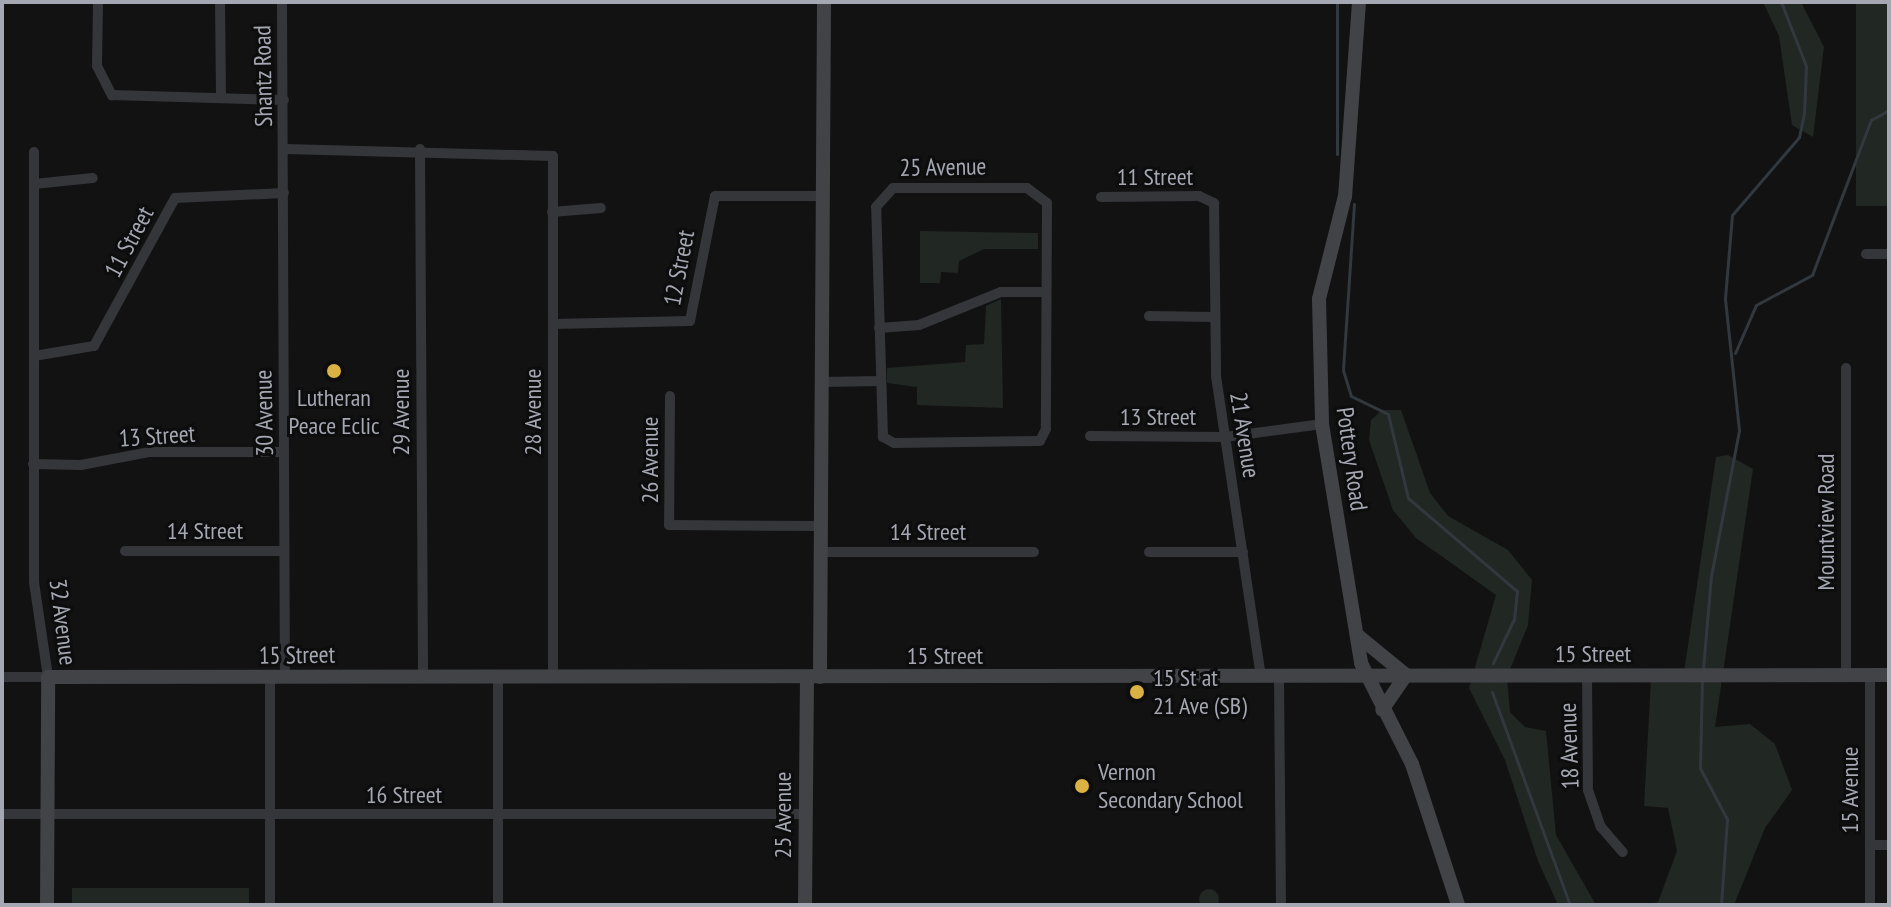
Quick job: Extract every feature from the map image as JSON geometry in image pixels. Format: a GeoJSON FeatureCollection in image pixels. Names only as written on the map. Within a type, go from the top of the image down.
{"type":"FeatureCollection","features":[{"type":"Feature","properties":{"kind":"street"},"geometry":{"type":"LineString","coordinates":[[98,2],[97,66],[112,95],[221,93],[284,100]]}},
{"type":"Feature","properties":{"kind":"street"},"geometry":{"type":"LineString","coordinates":[[220,2],[221,93]]}},
{"type":"Feature","properties":{"kind":"street","name":"Shantz Road"},"geometry":{"type":"LineString","coordinates":[[282,2],[285,149]]}},
{"type":"Feature","properties":{"kind":"street","name":"25 Avenue"},"geometry":{"type":"LineString","coordinates":[[805,905],[805,814],[822,552],[824,2]]}},
{"type":"Feature","properties":{"kind":"street","name":"Pottery Road"},"geometry":{"type":"LineString","coordinates":[[1359,2],[1345,196],[1319,299],[1322,424],[1356,634],[1366,675],[1417,776],[1458,905]]}},
{"type":"Feature","properties":{"kind":"street"},"geometry":{"type":"LineString","coordinates":[[285,149],[420,149]]}},
{"type":"Feature","properties":{"kind":"street","name":"30 Avenue"},"geometry":{"type":"LineString","coordinates":[[270,905],[271,815],[284,551],[285,149]]}},
{"type":"Feature","properties":{"kind":"street","name":"28 Avenue"},"geometry":{"type":"LineString","coordinates":[[420,149],[546,152],[553,156],[553,676]]}},
{"type":"Feature","properties":{"kind":"street","name":"29 Avenue"},"geometry":{"type":"LineString","coordinates":[[420,149],[423,676]]}},
{"type":"Feature","properties":{"kind":"street","name":"32 Avenue"},"geometry":{"type":"LineString","coordinates":[[34,152],[35,607],[48,677],[47,905]]}},
{"type":"Feature","properties":{"kind":"street"},"geometry":{"type":"LineString","coordinates":[[34,184],[93,178]]}},
{"type":"Feature","properties":{"kind":"street","name":"25 Avenue"},"geometry":{"type":"LineString","coordinates":[[893,188],[1040,192],[1047,203],[1046,292],[1046,429],[1040,441],[894,443],[879,424],[881,381],[876,207],[893,188]]}},
{"type":"Feature","properties":{"kind":"street","name":"11 Street"},"geometry":{"type":"LineString","coordinates":[[34,356],[94,346],[175,198],[284,193]]}},
{"type":"Feature","properties":{"kind":"street","name":"12 Street"},"geometry":{"type":"LineString","coordinates":[[553,324],[690,321],[715,196],[824,196]]}},
{"type":"Feature","properties":{"kind":"street","name":"11 Street"},"geometry":{"type":"LineString","coordinates":[[1101,197],[1210,198]]}},
{"type":"Feature","properties":{"kind":"street","name":"21 Avenue"},"geometry":{"type":"LineString","coordinates":[[1210,198],[1214,317],[1225,437],[1261,677]]}},
{"type":"Feature","properties":{"kind":"street"},"geometry":{"type":"LineString","coordinates":[[552,212],[601,208]]}},
{"type":"Feature","properties":{"kind":"street"},"geometry":{"type":"LineString","coordinates":[[1866,254],[1889,254]]}},
{"type":"Feature","properties":{"kind":"street"},"geometry":{"type":"LineString","coordinates":[[879,328],[919,325],[1001,292],[1046,292]]}},
{"type":"Feature","properties":{"kind":"street"},"geometry":{"type":"LineString","coordinates":[[1149,316],[1214,317]]}},
{"type":"Feature","properties":{"kind":"street","name":"Mountview Road"},"geometry":{"type":"LineString","coordinates":[[1846,368],[1846,675]]}},
{"type":"Feature","properties":{"kind":"street"},"geometry":{"type":"LineString","coordinates":[[823,382],[881,381]]}},
{"type":"Feature","properties":{"kind":"street","name":"26 Avenue"},"geometry":{"type":"LineString","coordinates":[[670,396],[669,525],[821,526]]}},
{"type":"Feature","properties":{"kind":"street","name":"13 Street"},"geometry":{"type":"LineString","coordinates":[[1090,436],[1225,437],[1322,424]]}},
{"type":"Feature","properties":{"kind":"street","name":"13 Street"},"geometry":{"type":"LineString","coordinates":[[33,464],[81,465],[149,452],[284,452]]}},
{"type":"Feature","properties":{"kind":"street","name":"14 Street"},"geometry":{"type":"LineString","coordinates":[[125,551],[284,551]]}},
{"type":"Feature","properties":{"kind":"street","name":"14 Street"},"geometry":{"type":"LineString","coordinates":[[822,552],[1034,552]]}},
{"type":"Feature","properties":{"kind":"street"},"geometry":{"type":"LineString","coordinates":[[1149,552],[1243,552]]}},
{"type":"Feature","properties":{"kind":"street"},"geometry":{"type":"LineString","coordinates":[[1356,634],[1406,675],[1382,710]]}},
{"type":"Feature","properties":{"kind":"street"},"geometry":{"type":"LineString","coordinates":[[498,675],[498,905]]}},
{"type":"Feature","properties":{"kind":"street","name":"15 Avenue"},"geometry":{"type":"LineString","coordinates":[[1870,675],[1870,905]]}},
{"type":"Feature","properties":{"kind":"street","name":"15 Street"},"geometry":{"type":"LineString","coordinates":[[2,677],[1889,675]]}},
{"type":"Feature","properties":{"kind":"street","name":"18 Avenue"},"geometry":{"type":"LineString","coordinates":[[1587,676],[1588,790],[1601,827],[1623,852]]}},
{"type":"Feature","properties":{"kind":"street"},"geometry":{"type":"LineString","coordinates":[[1279,677],[1281,905]]}},
{"type":"Feature","properties":{"kind":"street","name":"16 Street"},"geometry":{"type":"LineString","coordinates":[[2,814],[805,814]]}},
{"type":"Feature","properties":{"kind":"street"},"geometry":{"type":"LineString","coordinates":[[1871,845],[1889,845]]}},
{"type":"Feature","properties":{"kind":"shaded area"},"geometry":{"type":"Polygon","coordinates":[[[1763,2],[1801,2],[1824,47],[1813,137],[1792,125],[1779,36],[1763,2]]]}},
{"type":"Feature","properties":{"kind":"shaded area"},"geometry":{"type":"Polygon","coordinates":[[[1856,2],[1889,2],[1889,206],[1856,206],[1856,2]]]}},
{"type":"Feature","properties":{"kind":"shaded area"},"geometry":{"type":"Polygon","coordinates":[[[920,231],[1038,233],[1038,249],[984,249],[959,261],[958,273],[941,272],[940,283],[920,283],[920,231]]]}},
{"type":"Feature","properties":{"kind":"shaded area"},"geometry":{"type":"Polygon","coordinates":[[[1001,299],[1003,408],[917,405],[917,387],[887,383],[887,368],[965,362],[966,345],[984,344],[986,306],[1001,299]]]}},
{"type":"Feature","properties":{"kind":"shaded area"},"geometry":{"type":"Polygon","coordinates":[[[1382,410],[1401,410],[1430,493],[1448,516],[1508,550],[1532,580],[1528,625],[1507,677],[1510,712],[1525,727],[1546,731],[1556,835],[1596,905],[1558,905],[1538,861],[1505,760],[1469,688],[1496,595],[1416,538],[1393,510],[1369,440],[1371,420],[1382,410]]]}},
{"type":"Feature","properties":{"kind":"shaded area"},"geometry":{"type":"Polygon","coordinates":[[[1728,455],[1753,469],[1715,727],[1750,724],[1775,744],[1792,790],[1765,828],[1734,905],[1645,905],[1658,902],[1677,851],[1668,808],[1644,806],[1651,679],[1683,679],[1716,457],[1728,455]]]}},
{"type":"Feature","properties":{"kind":"shaded area"},"geometry":{"type":"Polygon","coordinates":[[[72,888],[249,888],[249,905],[72,905],[72,888]]]}},
{"type":"Feature","properties":{"kind":"shaded area"},"geometry":{"type":"Polygon","coordinates":[[[1209,889],[1216,892],[1219,899],[1216,906],[1209,909],[1202,906],[1199,899],[1202,892],[1209,889]]]}},
{"type":"Feature","properties":{"kind":"waterway"},"geometry":{"type":"LineString","coordinates":[[1337,2],[1337,154]]}},
{"type":"Feature","properties":{"kind":"waterway"},"geometry":{"type":"LineString","coordinates":[[1703,669],[1711,576],[1739,430],[1725,298],[1732,215],[1799,137],[1804,114],[1806,66],[1781,2]]}},
{"type":"Feature","properties":{"kind":"waterway"},"geometry":{"type":"LineString","coordinates":[[1735,353],[1756,305],[1812,275],[1871,120],[1889,110]]}},
{"type":"Feature","properties":{"kind":"waterway"},"geometry":{"type":"LineString","coordinates":[[1354,204],[1343,370],[1351,396],[1388,414],[1408,498],[1517,591],[1514,619],[1493,663]]}},
{"type":"Feature","properties":{"kind":"waterway"},"geometry":{"type":"LineString","coordinates":[[1702,680],[1700,768],[1727,819],[1721,905]]}},
{"type":"Feature","properties":{"kind":"waterway"},"geometry":{"type":"LineString","coordinates":[[1492,692],[1570,905]]}},
{"type":"Feature","properties":{"kind":"place","name":"Lutheran Peace Eclic"},"geometry":{"type":"Point","coordinates":[334,371]}},
{"type":"Feature","properties":{"kind":"place","name":"15 St at 21 Ave (SB)"},"geometry":{"type":"Point","coordinates":[1137,692]}},
{"type":"Feature","properties":{"kind":"place","name":"Vernon Secondary School"},"geometry":{"type":"Point","coordinates":[1082,786]}}]}
